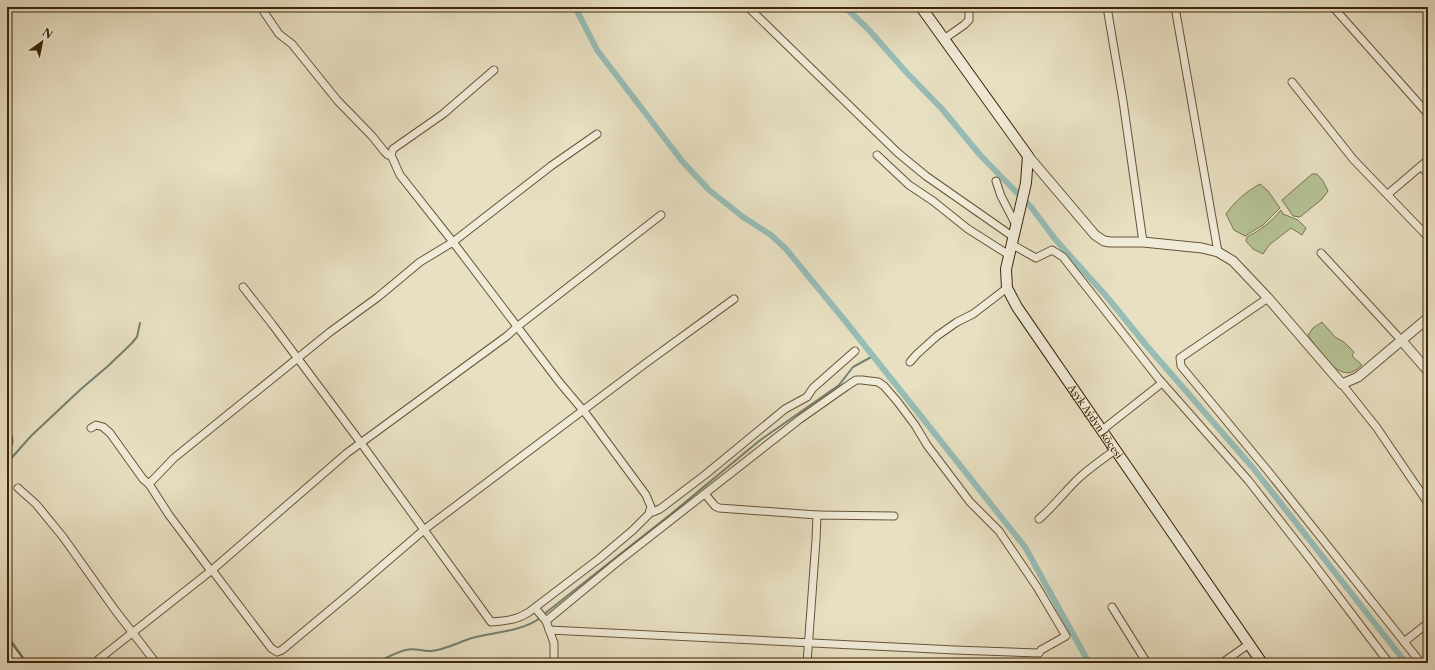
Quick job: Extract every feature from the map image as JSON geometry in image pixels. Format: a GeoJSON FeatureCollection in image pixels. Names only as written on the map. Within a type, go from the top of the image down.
{"type":"FeatureCollection","features":[{"type":"Feature","properties":{"kind":"main road"},"geometry":{"type":"LineString","coordinates":[[921,7],[1028,156]]}},
{"type":"Feature","properties":{"kind":"main road","name":"Aşyk Aýdyn köçesi"},"geometry":{"type":"LineString","coordinates":[[1028,156],[1026,183],[1008,255],[1006,269],[1007,288],[1017,307],[1101,431],[1262,663]]}},
{"type":"Feature","properties":{"kind":"street"},"geometry":{"type":"LineString","coordinates":[[263,7],[264,12],[279,34],[292,44],[337,100],[372,136],[384,151],[388,155],[391,155]]}},
{"type":"Feature","properties":{"kind":"street"},"geometry":{"type":"LineString","coordinates":[[748,7],[898,153],[926,176],[1036,258],[1052,250],[1063,257],[1162,383],[1248,480],[1390,663]]}},
{"type":"Feature","properties":{"kind":"street"},"geometry":{"type":"LineString","coordinates":[[944,38],[969,20],[969,7]]}},
{"type":"Feature","properties":{"kind":"street"},"geometry":{"type":"LineString","coordinates":[[1107,7],[1123,102],[1143,242]]}},
{"type":"Feature","properties":{"kind":"street"},"geometry":{"type":"LineString","coordinates":[[1175,7],[1218,252]]}},
{"type":"Feature","properties":{"kind":"street"},"geometry":{"type":"LineString","coordinates":[[1333,7],[1428,114]]}},
{"type":"Feature","properties":{"kind":"street"},"geometry":{"type":"LineString","coordinates":[[243,287],[361,443],[491,622],[511,620],[522,617],[536,610],[627,535],[649,514],[651,507],[646,495],[583,410],[560,384],[453,242],[400,175],[394,165],[391,155],[393,149],[444,114],[494,70]]}},
{"type":"Feature","properties":{"kind":"street"},"geometry":{"type":"LineString","coordinates":[[1292,82],[1353,158],[1428,237]]}},
{"type":"Feature","properties":{"kind":"street"},"geometry":{"type":"LineString","coordinates":[[149,484],[174,458],[330,332],[378,297],[420,262],[453,242],[551,166],[597,134]]}},
{"type":"Feature","properties":{"kind":"street"},"geometry":{"type":"LineString","coordinates":[[877,155],[910,185],[968,229],[1008,255]]}},
{"type":"Feature","properties":{"kind":"street"},"geometry":{"type":"LineString","coordinates":[[1028,156],[1095,235],[1104,241],[1143,242],[1202,248],[1218,252],[1233,261],[1268,298],[1342,384],[1377,428],[1428,503]]}},
{"type":"Feature","properties":{"kind":"street"},"geometry":{"type":"LineString","coordinates":[[1388,194],[1428,160]]}},
{"type":"Feature","properties":{"kind":"street"},"geometry":{"type":"LineString","coordinates":[[1421,166],[1428,174]]}},
{"type":"Feature","properties":{"kind":"street"},"geometry":{"type":"LineString","coordinates":[[996,181],[1002,196],[1017,221]]}},
{"type":"Feature","properties":{"kind":"street"},"geometry":{"type":"LineString","coordinates":[[94,663],[211,571],[273,516],[292,503],[361,443],[507,336],[661,215]]}},
{"type":"Feature","properties":{"kind":"street"},"geometry":{"type":"LineString","coordinates":[[1320,253],[1428,370]]}},
{"type":"Feature","properties":{"kind":"street"},"geometry":{"type":"LineString","coordinates":[[910,362],[937,336],[957,322],[972,314],[1007,288]]}},
{"type":"Feature","properties":{"kind":"street"},"geometry":{"type":"LineString","coordinates":[[1268,298],[1180,358],[1181,366],[1268,471],[1421,663]]}},
{"type":"Feature","properties":{"kind":"street"},"geometry":{"type":"LineString","coordinates":[[91,428],[96,425],[103,427],[110,433],[149,484],[169,515],[211,571],[269,646],[277,652],[282,650],[425,530],[583,410],[734,299]]}},
{"type":"Feature","properties":{"kind":"street"},"geometry":{"type":"LineString","coordinates":[[1342,384],[1358,377],[1428,318]]}},
{"type":"Feature","properties":{"kind":"street"},"geometry":{"type":"LineString","coordinates":[[650,510],[653,512],[660,509],[706,474],[785,409],[807,397],[813,388],[855,351]]}},
{"type":"Feature","properties":{"kind":"street"},"geometry":{"type":"LineString","coordinates":[[545,620],[800,419],[856,380],[862,380],[878,382],[884,386],[897,401],[915,425],[927,445],[970,502],[999,531],[1037,587],[1066,636],[1041,650],[1039,653],[549,630]]}},
{"type":"Feature","properties":{"kind":"street"},"geometry":{"type":"LineString","coordinates":[[1101,431],[1162,383]]}},
{"type":"Feature","properties":{"kind":"street"},"geometry":{"type":"LineString","coordinates":[[7,433],[9,441],[7,447]]}},
{"type":"Feature","properties":{"kind":"street"},"geometry":{"type":"LineString","coordinates":[[1039,519],[1082,475],[1115,450]]}},
{"type":"Feature","properties":{"kind":"street"},"geometry":{"type":"LineString","coordinates":[[18,488],[36,504],[63,537],[156,663]]}},
{"type":"Feature","properties":{"kind":"street"},"geometry":{"type":"LineString","coordinates":[[705,494],[715,506],[719,508],[816,515],[894,516]]}},
{"type":"Feature","properties":{"kind":"street"},"geometry":{"type":"LineString","coordinates":[[807,663],[816,540],[816,515]]}},
{"type":"Feature","properties":{"kind":"street"},"geometry":{"type":"LineString","coordinates":[[1112,607],[1147,663]]}},
{"type":"Feature","properties":{"kind":"street"},"geometry":{"type":"LineString","coordinates":[[536,610],[545,620],[554,643],[554,663]]}},
{"type":"Feature","properties":{"kind":"street"},"geometry":{"type":"LineString","coordinates":[[1404,642],[1428,623]]}},
{"type":"Feature","properties":{"kind":"street"},"geometry":{"type":"LineString","coordinates":[[7,644],[21,663]]}},
{"type":"Feature","properties":{"kind":"street"},"geometry":{"type":"LineString","coordinates":[[1222,663],[1249,644]]}},
{"type":"Feature","properties":{"kind":"green space"},"geometry":{"type":"Polygon","coordinates":[[[1312,174],[1317,174],[1323,181],[1328,191],[1322,199],[1300,217],[1293,216],[1282,200],[1312,174]]]}},
{"type":"Feature","properties":{"kind":"green space"},"geometry":{"type":"Polygon","coordinates":[[[1260,184],[1268,191],[1280,208],[1263,225],[1245,236],[1234,230],[1226,214],[1242,197],[1260,184]]]}},
{"type":"Feature","properties":{"kind":"green space"},"geometry":{"type":"Polygon","coordinates":[[[1281,210],[1283,214],[1298,220],[1306,228],[1302,235],[1291,228],[1269,245],[1263,254],[1253,249],[1246,241],[1247,237],[1266,225],[1281,210]]]}},
{"type":"Feature","properties":{"kind":"green space"},"geometry":{"type":"Polygon","coordinates":[[[1322,322],[1335,337],[1344,342],[1354,352],[1352,356],[1362,365],[1356,370],[1347,373],[1334,367],[1316,347],[1308,335],[1313,328],[1322,322]]]}},
{"type":"Feature","properties":{"kind":"waterway"},"geometry":{"type":"LineString","coordinates":[[575,7],[597,50],[682,161],[709,190],[743,217],[771,235],[786,249],[1025,547],[1089,663]]}},
{"type":"Feature","properties":{"kind":"waterway"},"geometry":{"type":"LineString","coordinates":[[845,7],[869,30],[906,72],[942,109],[980,155],[1031,207],[1055,239],[1107,297],[1146,345],[1253,468],[1406,663]]}},
{"type":"Feature","properties":{"kind":"waterway"},"geometry":{"type":"LineString","coordinates":[[7,463],[31,436],[131,344],[137,337],[140,323]]}},
{"type":"Feature","properties":{"kind":"waterway"},"geometry":{"type":"LineString","coordinates":[[543,615],[671,514],[759,441],[839,385],[853,367],[873,356]]}},
{"type":"Feature","properties":{"kind":"waterway"},"geometry":{"type":"LineString","coordinates":[[375,663],[409,649],[428,651],[441,649],[472,638],[516,629],[533,623],[540,618]]}},
{"type":"Feature","properties":{"kind":"waterway"},"geometry":{"type":"LineString","coordinates":[[7,635],[27,663]]}}]}
